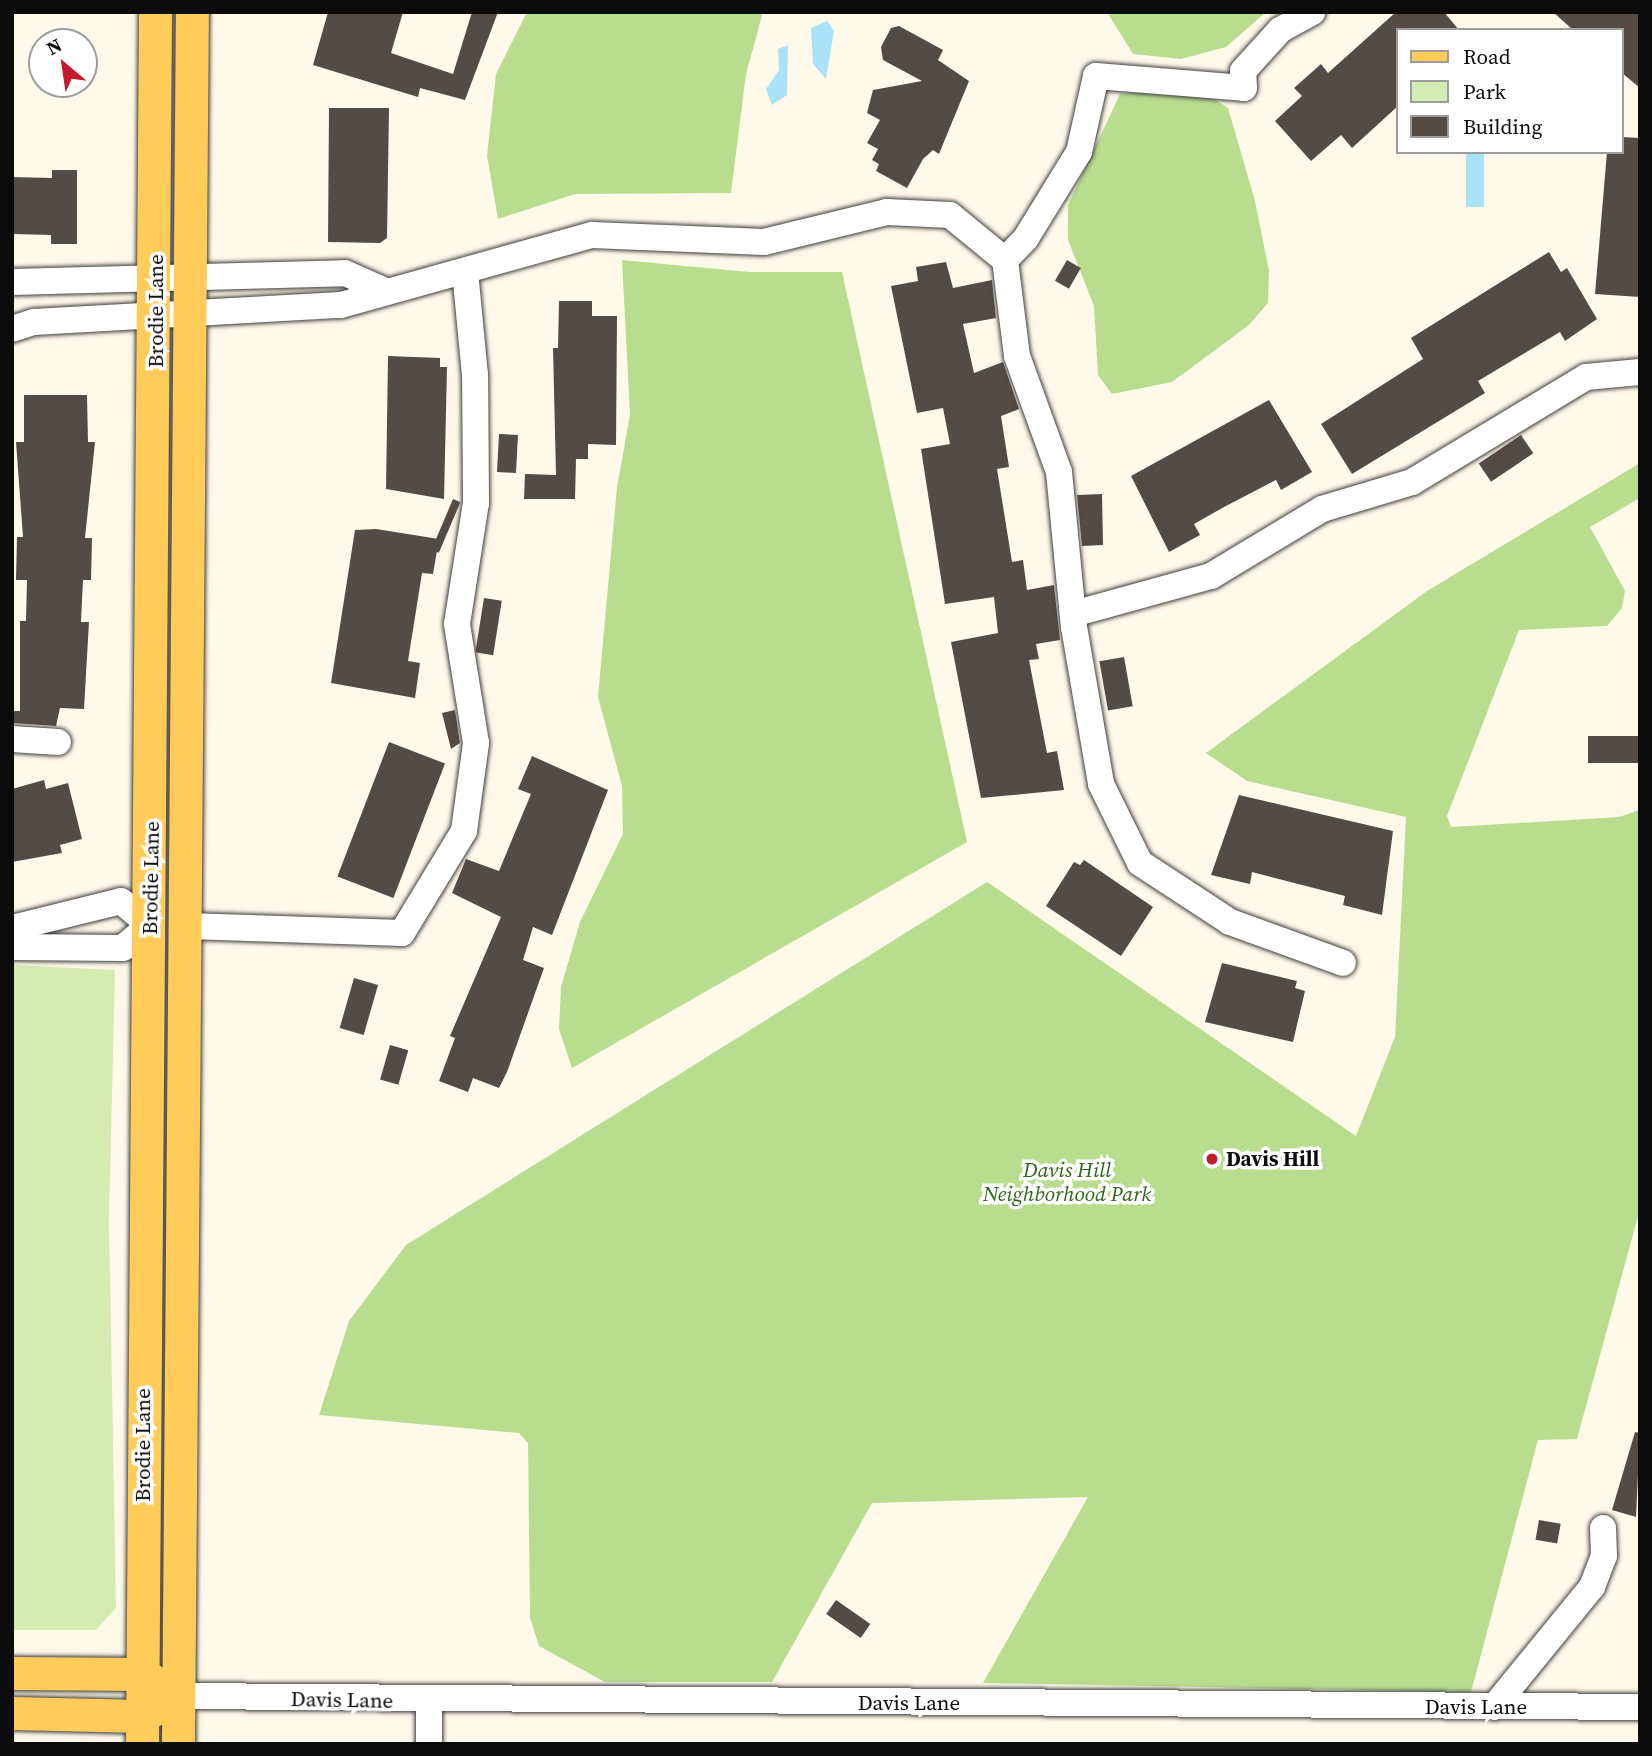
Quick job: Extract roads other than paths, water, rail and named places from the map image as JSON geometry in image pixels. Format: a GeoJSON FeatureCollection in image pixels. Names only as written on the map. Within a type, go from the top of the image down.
{"type":"FeatureCollection","features":[{"type":"Feature","properties":{"kind":"main road","name":"Brodie Lane"},"geometry":{"type":"LineString","coordinates":[[142,1730],[157,318],[155,12]]}},
{"type":"Feature","properties":{"kind":"main road","name":"Brodie Lane"},"geometry":{"type":"LineString","coordinates":[[178,1744],[194,314],[192,12]]}},
{"type":"Feature","properties":{"kind":"main road"},"geometry":{"type":"LineString","coordinates":[[150,925],[188,926]]}},
{"type":"Feature","properties":{"kind":"main road"},"geometry":{"type":"LineString","coordinates":[[12,1672],[143,1674],[178,1696],[142,1730],[12,1713]]}},
{"type":"Feature","properties":{"kind":"street"},"geometry":{"type":"LineString","coordinates":[[1005,260],[1026,238],[1079,152],[1096,76],[1244,88],[1243,71],[1280,30],[1312,12]]}},
{"type":"Feature","properties":{"kind":"street"},"geometry":{"type":"LineString","coordinates":[[383,290],[345,273],[194,275],[157,279],[22,283],[23,326],[341,305],[383,290],[465,272],[592,235],[764,242],[887,212],[950,215],[1005,260],[1017,356],[1059,472],[1073,614],[1101,785],[1140,863],[1230,922],[1343,963]]}},
{"type":"Feature","properties":{"kind":"street"},"geometry":{"type":"LineString","coordinates":[[188,926],[402,933],[464,831],[476,743],[457,624],[476,503],[475,374],[465,272]]}},
{"type":"Feature","properties":{"kind":"street"},"geometry":{"type":"LineString","coordinates":[[1073,614],[1211,576],[1322,509],[1412,482],[1586,377],[1640,372]]}},
{"type":"Feature","properties":{"kind":"street"},"geometry":{"type":"LineString","coordinates":[[12,739],[58,742]]}},
{"type":"Feature","properties":{"kind":"street"},"geometry":{"type":"LineString","coordinates":[[12,928],[121,901],[150,925],[123,948],[12,947]]}},
{"type":"Feature","properties":{"kind":"street"},"geometry":{"type":"LineString","coordinates":[[1494,1707],[1592,1587],[1604,1556],[1603,1528]]}},
{"type":"Feature","properties":{"kind":"street","name":"Davis Lane"},"geometry":{"type":"LineString","coordinates":[[178,1696],[429,1702],[1640,1707]]}},
{"type":"Feature","properties":{"kind":"street"},"geometry":{"type":"LineString","coordinates":[[429,1702],[429,1744]]}},
{"type":"Feature","properties":{"kind":"water"},"geometry":{"type":"Polygon","coordinates":[[[827,21],[834,31],[826,79],[813,64],[811,28],[827,21]]]}},
{"type":"Feature","properties":{"kind":"water"},"geometry":{"type":"Polygon","coordinates":[[[788,45],[787,95],[772,105],[766,89],[779,70],[778,49],[788,45]]]}},
{"type":"Feature","properties":{"kind":"water"},"geometry":{"type":"Polygon","coordinates":[[[1466,154],[1484,154],[1484,207],[1466,207],[1466,154]]]}},
{"type":"Feature","properties":{"kind":"place","name":"Davis Hill"},"geometry":{"type":"Point","coordinates":[1212,1159]}},
{"type":"Feature","properties":{"kind":"park label","name":"Davis Hill Neighborhood Park"},"geometry":{"type":"Point","coordinates":[1067,1182]}}]}
